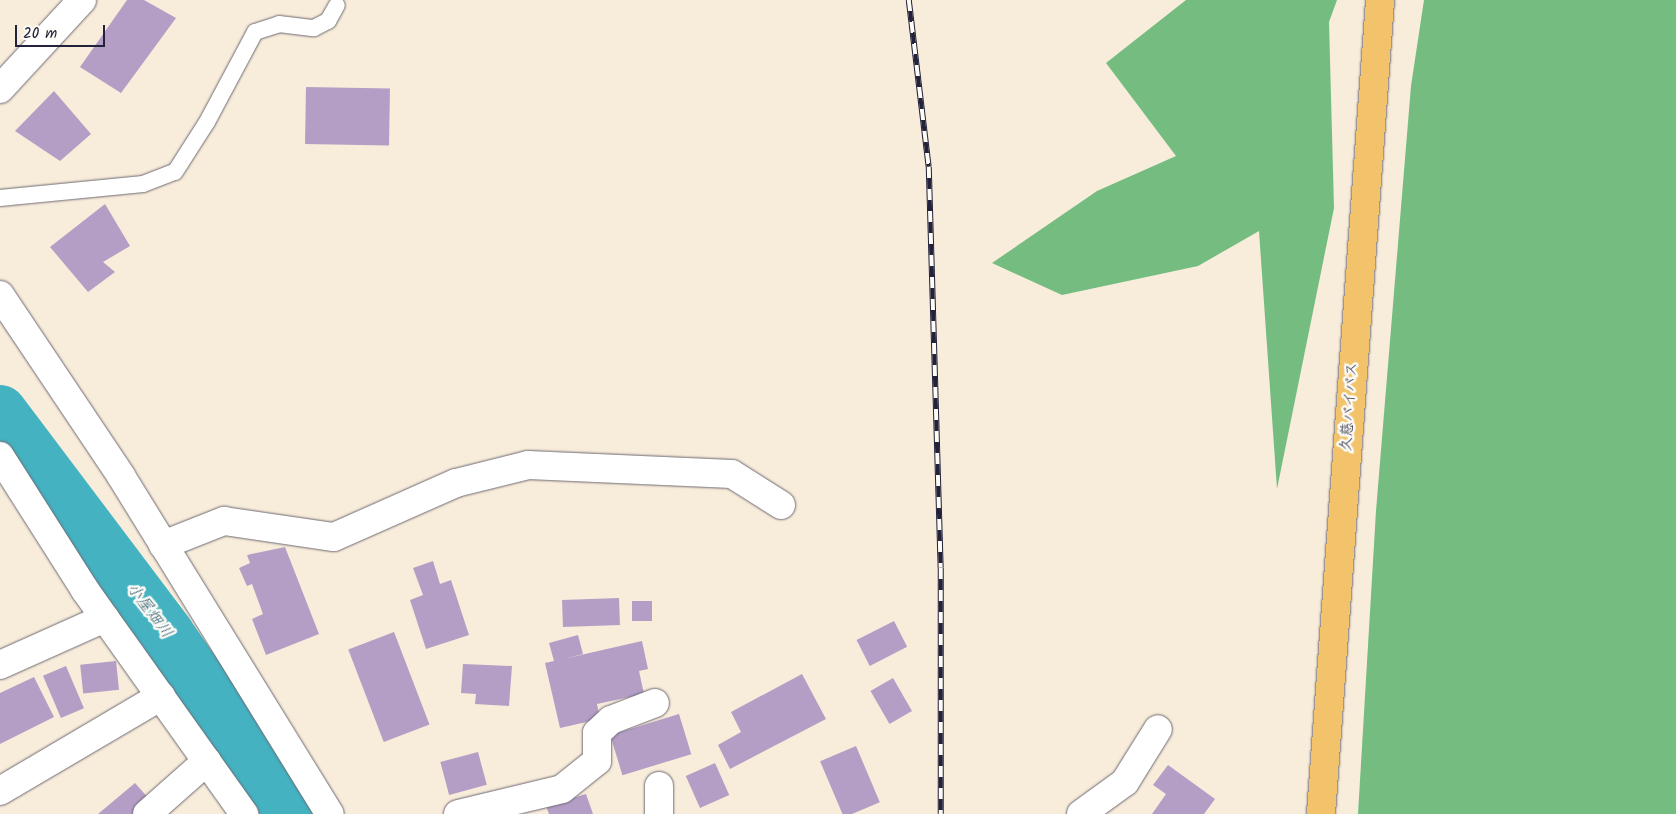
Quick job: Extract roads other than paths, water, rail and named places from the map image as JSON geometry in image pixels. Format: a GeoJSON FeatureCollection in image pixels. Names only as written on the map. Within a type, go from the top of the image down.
{"type":"FeatureCollection","features":[{"type":"Feature","properties":{"kind":"highway","name":"久慈バイパス"},"geometry":{"type":"LineString","coordinates":[[1321,814],[1380,0]]}},
{"type":"Feature","properties":{"kind":"street"},"geometry":{"type":"LineString","coordinates":[[0,89],[82,0]]}},
{"type":"Feature","properties":{"kind":"street"},"geometry":{"type":"LineString","coordinates":[[0,295],[163,545],[330,814]]}},
{"type":"Feature","properties":{"kind":"street"},"geometry":{"type":"LineString","coordinates":[[0,456],[105,618],[244,814]]}},
{"type":"Feature","properties":{"kind":"street"},"geometry":{"type":"LineString","coordinates":[[163,545],[224,521],[334,537],[456,483],[528,465],[732,474],[781,505]]}},
{"type":"Feature","properties":{"kind":"street"},"geometry":{"type":"LineString","coordinates":[[0,665],[105,618]]}},
{"type":"Feature","properties":{"kind":"street"},"geometry":{"type":"LineString","coordinates":[[0,791],[160,696]]}},
{"type":"Feature","properties":{"kind":"street"},"geometry":{"type":"LineString","coordinates":[[458,814],[562,789],[597,761],[597,733],[604,727],[655,704]]}},
{"type":"Feature","properties":{"kind":"street"},"geometry":{"type":"LineString","coordinates":[[1081,814],[1124,782],[1158,729]]}},
{"type":"Feature","properties":{"kind":"street"},"geometry":{"type":"LineString","coordinates":[[147,814],[207,761]]}},
{"type":"Feature","properties":{"kind":"street"},"geometry":{"type":"LineString","coordinates":[[659,786],[659,814]]}},
{"type":"Feature","properties":{"kind":"lane"},"geometry":{"type":"LineString","coordinates":[[0,198],[143,184],[175,172],[207,122],[255,32],[279,24],[314,28],[328,21],[337,5]]}},
{"type":"Feature","properties":{"kind":"waterway","name":"小屋畑川"},"geometry":{"type":"LineString","coordinates":[[0,412],[167,634],[292,814]]}},
{"type":"Feature","properties":{"kind":"railway"},"geometry":{"type":"LineString","coordinates":[[909,0],[929,167],[941,568],[941,814]]}}]}
